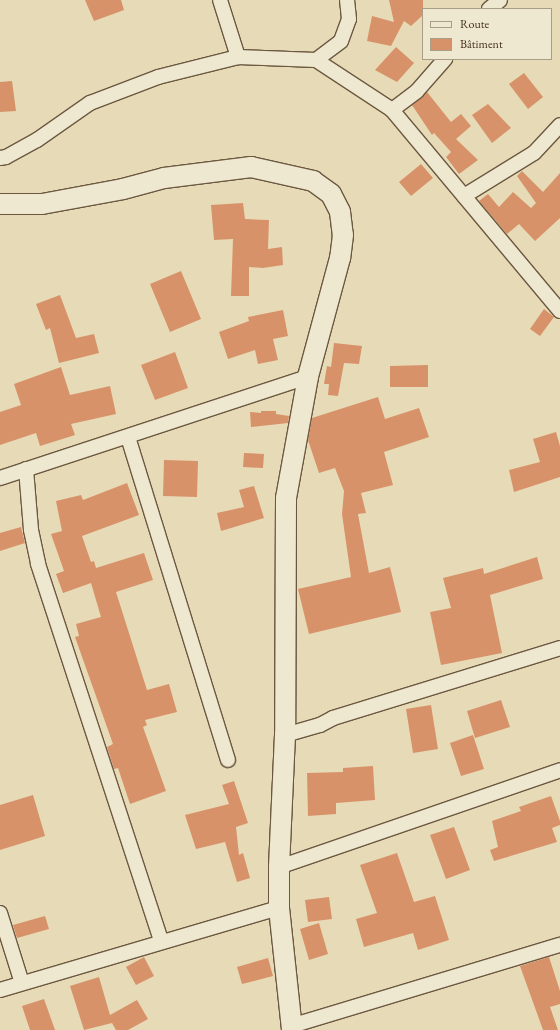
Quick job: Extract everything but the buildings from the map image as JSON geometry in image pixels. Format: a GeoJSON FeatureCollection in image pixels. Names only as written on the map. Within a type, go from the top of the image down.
{"type":"FeatureCollection","features":[{"type":"Feature","properties":{"kind":"main road"},"geometry":{"type":"LineString","coordinates":[[0,204],[42,204],[123,189],[164,178],[251,167],[313,181],[331,194],[340,212],[343,235],[340,258],[308,377],[286,498],[285,735],[279,866],[280,908],[292,1028]]}},
{"type":"Feature","properties":{"kind":"street"},"geometry":{"type":"LineString","coordinates":[[220,0],[238,57]]}},
{"type":"Feature","properties":{"kind":"street"},"geometry":{"type":"LineString","coordinates":[[316,60],[341,41],[349,19],[346,0]]}},
{"type":"Feature","properties":{"kind":"street"},"geometry":{"type":"LineString","coordinates":[[490,8],[500,0]]}},
{"type":"Feature","properties":{"kind":"street"},"geometry":{"type":"LineString","coordinates":[[0,158],[6,157],[37,140],[90,102],[158,77],[238,57],[316,60],[392,110],[560,311]]}},
{"type":"Feature","properties":{"kind":"street"},"geometry":{"type":"LineString","coordinates":[[392,110],[417,91],[444,60]]}},
{"type":"Feature","properties":{"kind":"street"},"geometry":{"type":"LineString","coordinates":[[464,196],[534,153],[560,125]]}},
{"type":"Feature","properties":{"kind":"street"},"geometry":{"type":"LineString","coordinates":[[0,478],[308,377]]}},
{"type":"Feature","properties":{"kind":"street"},"geometry":{"type":"LineString","coordinates":[[128,437],[228,760]]}},
{"type":"Feature","properties":{"kind":"street"},"geometry":{"type":"LineString","coordinates":[[26,469],[31,530],[38,564],[161,941]]}},
{"type":"Feature","properties":{"kind":"street"},"geometry":{"type":"LineString","coordinates":[[285,735],[320,725],[333,718],[560,648]]}},
{"type":"Feature","properties":{"kind":"street"},"geometry":{"type":"LineString","coordinates":[[279,866],[560,770]]}},
{"type":"Feature","properties":{"kind":"street"},"geometry":{"type":"LineString","coordinates":[[0,990],[161,941],[280,908]]}},
{"type":"Feature","properties":{"kind":"street"},"geometry":{"type":"LineString","coordinates":[[0,913],[22,983]]}},
{"type":"Feature","properties":{"kind":"street"},"geometry":{"type":"LineString","coordinates":[[292,1028],[560,945]]}}]}
